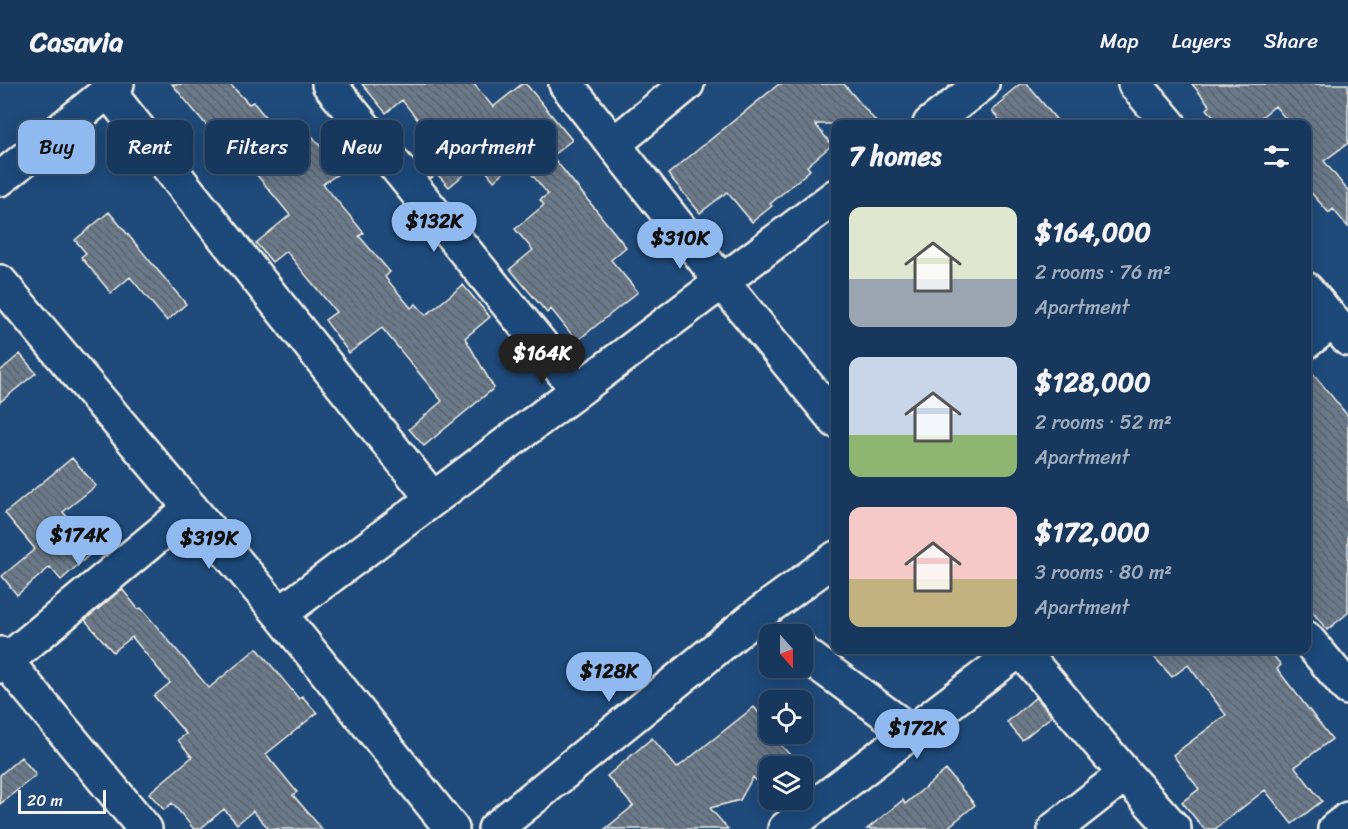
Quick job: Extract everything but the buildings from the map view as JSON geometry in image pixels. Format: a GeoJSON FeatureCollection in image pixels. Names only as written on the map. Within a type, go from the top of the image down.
{"type":"FeatureCollection","features":[{"type":"Feature","properties":{"kind":"street"},"geometry":{"type":"LineString","coordinates":[[329,84],[578,390]]}},
{"type":"Feature","properties":{"kind":"street"},"geometry":{"type":"LineString","coordinates":[[566,84],[722,282],[831,415]]}},
{"type":"Feature","properties":{"kind":"street"},"geometry":{"type":"LineString","coordinates":[[614,144],[687,84]]}},
{"type":"Feature","properties":{"kind":"street"},"geometry":{"type":"LineString","coordinates":[[935,120],[982,84]]}},
{"type":"Feature","properties":{"kind":"street"},"geometry":{"type":"LineString","coordinates":[[1135,84],[1166,120]]}},
{"type":"Feature","properties":{"kind":"street"},"geometry":{"type":"LineString","coordinates":[[0,179],[113,88],[433,499]]}},
{"type":"Feature","properties":{"kind":"street"},"geometry":{"type":"LineString","coordinates":[[280,614],[831,200]]}},
{"type":"Feature","properties":{"kind":"street"},"geometry":{"type":"LineString","coordinates":[[0,282],[280,614],[452,829]]}},
{"type":"Feature","properties":{"kind":"street"},"geometry":{"type":"LineString","coordinates":[[1311,295],[1341,330],[1311,340]]}},
{"type":"Feature","properties":{"kind":"street"},"geometry":{"type":"LineString","coordinates":[[145,829],[2,660],[191,508]]}},
{"type":"Feature","properties":{"kind":"street"},"geometry":{"type":"LineString","coordinates":[[769,624],[831,563]]}},
{"type":"Feature","properties":{"kind":"street"},"geometry":{"type":"LineString","coordinates":[[495,829],[759,632]]}},
{"type":"Feature","properties":{"kind":"street"},"geometry":{"type":"LineString","coordinates":[[1311,644],[1348,688]]}},
{"type":"Feature","properties":{"kind":"street"},"geometry":{"type":"LineString","coordinates":[[784,829],[1015,654]]}},
{"type":"Feature","properties":{"kind":"street"},"geometry":{"type":"LineString","coordinates":[[1023,654],[1174,829]]}},
{"type":"Feature","properties":{"kind":"street"},"geometry":{"type":"LineString","coordinates":[[813,660],[911,732]]}},
{"type":"Feature","properties":{"kind":"street"},"geometry":{"type":"LineString","coordinates":[[1055,829],[1125,774]]}},
{"type":"Feature","properties":{"kind":"street"},"geometry":{"type":"LineString","coordinates":[[1335,829],[1348,819]]}}]}
